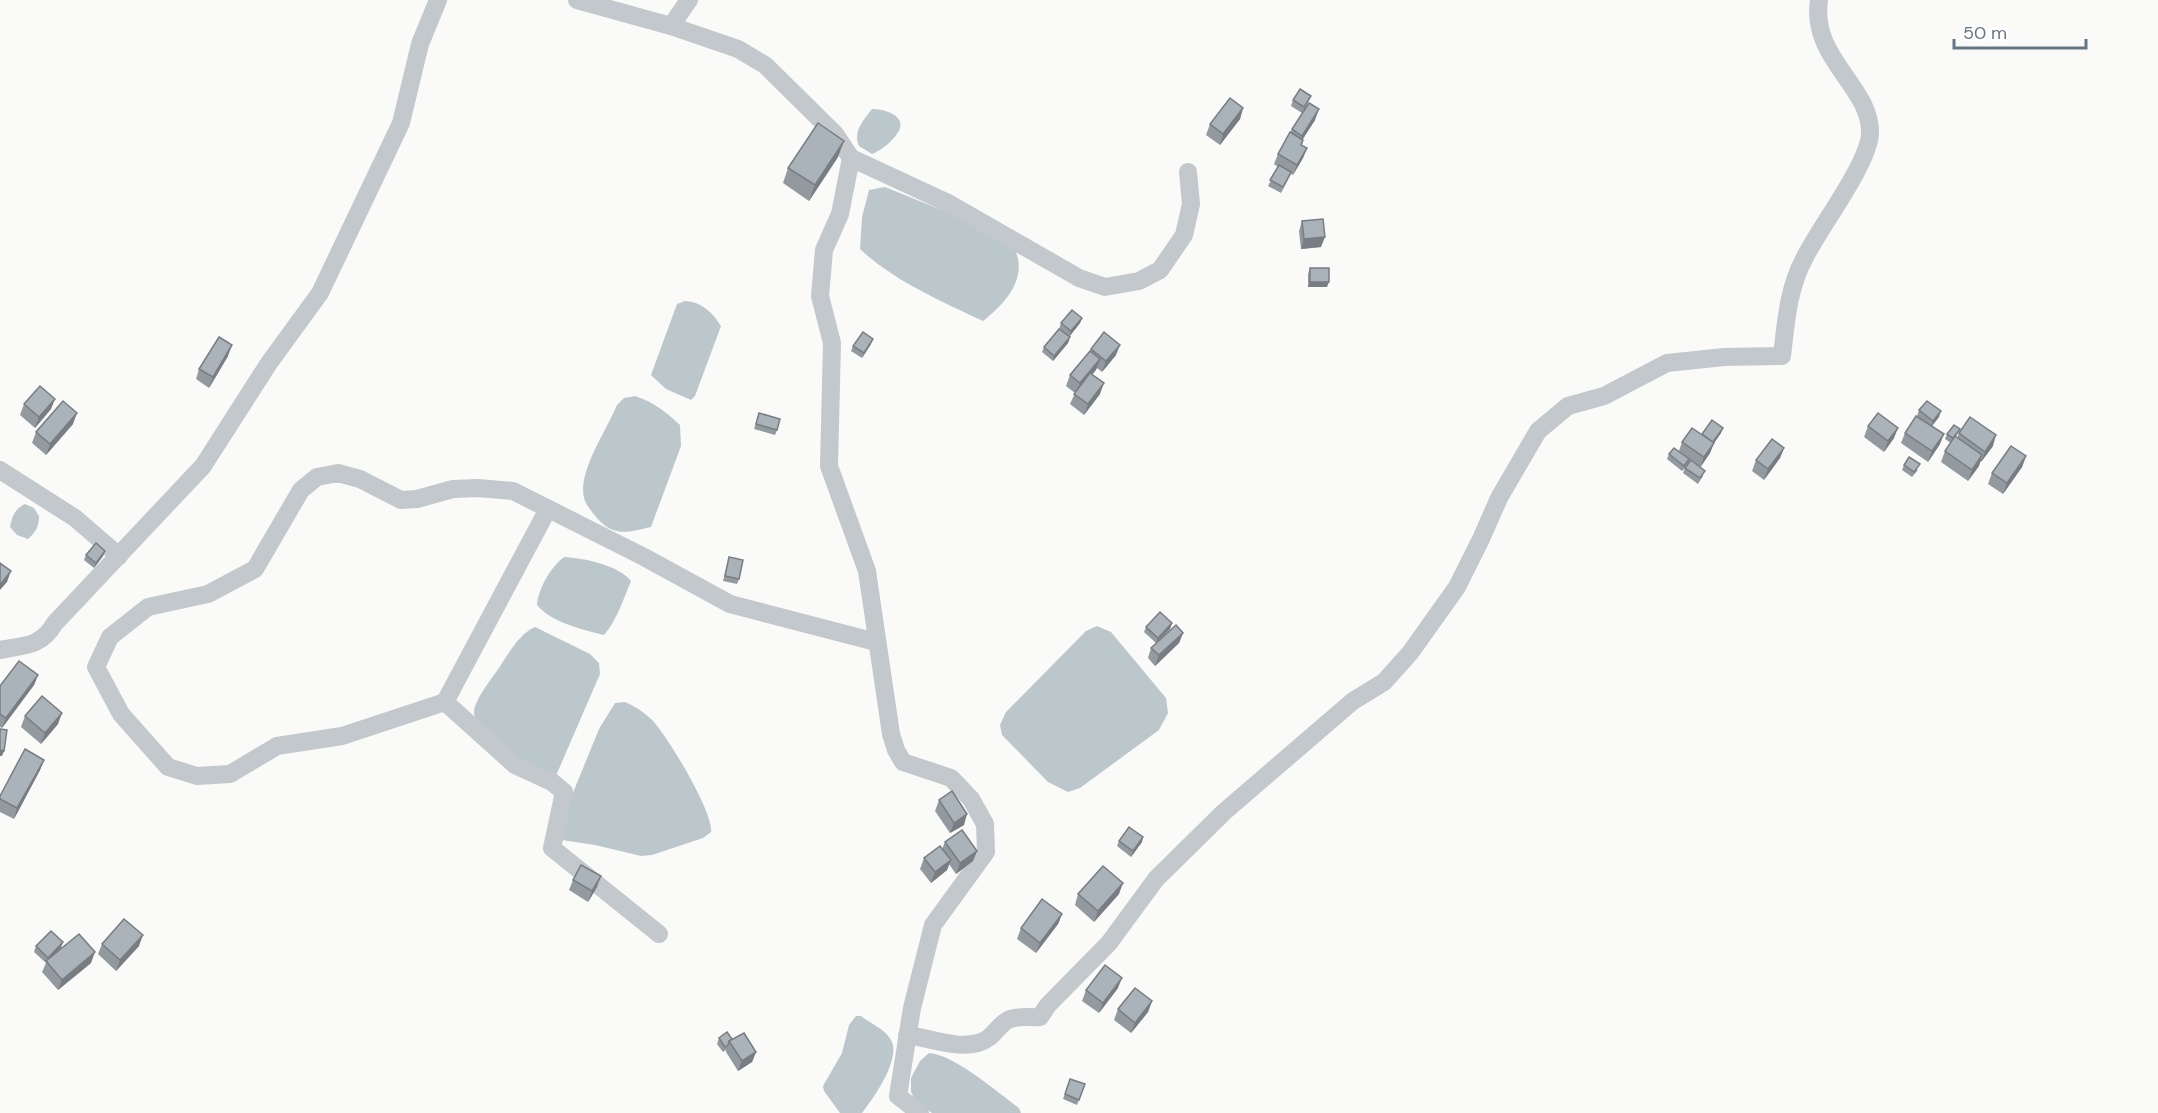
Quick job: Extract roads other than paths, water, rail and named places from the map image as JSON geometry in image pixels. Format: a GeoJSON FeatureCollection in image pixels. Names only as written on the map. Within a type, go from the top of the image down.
{"type":"FeatureCollection","features":[{"type":"Feature","properties":{"kind":"street"},"geometry":{"type":"LineString","coordinates":[[0,650],[37,643],[48,635],[55,623],[203,466],[269,363],[320,293],[401,123],[420,44],[438,0]]}},
{"type":"Feature","properties":{"kind":"street"},"geometry":{"type":"LineString","coordinates":[[577,0],[671,26],[738,49],[765,65],[835,134],[851,158],[950,204],[1079,278],[1105,287],[1139,280],[1160,270],[1184,235],[1191,204],[1188,172]]}},
{"type":"Feature","properties":{"kind":"street"},"geometry":{"type":"LineString","coordinates":[[671,26],[689,0]]}},
{"type":"Feature","properties":{"kind":"street"},"geometry":{"type":"LineString","coordinates":[[908,1035],[962,1045],[979,1043],[993,1036],[1007,1021],[1023,1016],[1041,1017],[1047,1005],[1109,943],[1156,879],[1224,812],[1353,701],[1384,682],[1410,653],[1457,587],[1482,539],[1498,498],[1538,431],[1568,406],[1604,396],[1667,363],[1724,357],[1782,356],[1793,282],[1804,258],[1864,154],[1870,133],[1866,115],[1857,94],[1824,45],[1819,0]]}},
{"type":"Feature","properties":{"kind":"street"},"geometry":{"type":"LineString","coordinates":[[851,158],[840,214],[824,250],[820,296],[832,343],[829,466],[867,571],[876,642],[891,734],[896,750],[903,762],[951,778],[971,799],[985,824],[986,852],[933,925],[912,1008],[898,1096],[920,1113]]}},
{"type":"Feature","properties":{"kind":"street"},"geometry":{"type":"LineString","coordinates":[[1,471],[75,518],[119,556]]}},
{"type":"Feature","properties":{"kind":"street"},"geometry":{"type":"LineString","coordinates":[[548,509],[445,702],[342,736],[277,746],[230,774],[197,776],[168,767],[121,714],[96,667],[110,637],[148,607],[208,594],[255,569],[301,490],[317,477],[338,473],[360,479],[401,500],[417,499],[453,489],[478,488],[513,491],[644,557],[730,604],[876,642]]}},
{"type":"Feature","properties":{"kind":"street"},"geometry":{"type":"LineString","coordinates":[[445,702],[515,765],[552,782],[564,792],[552,848],[659,934]]}}]}
